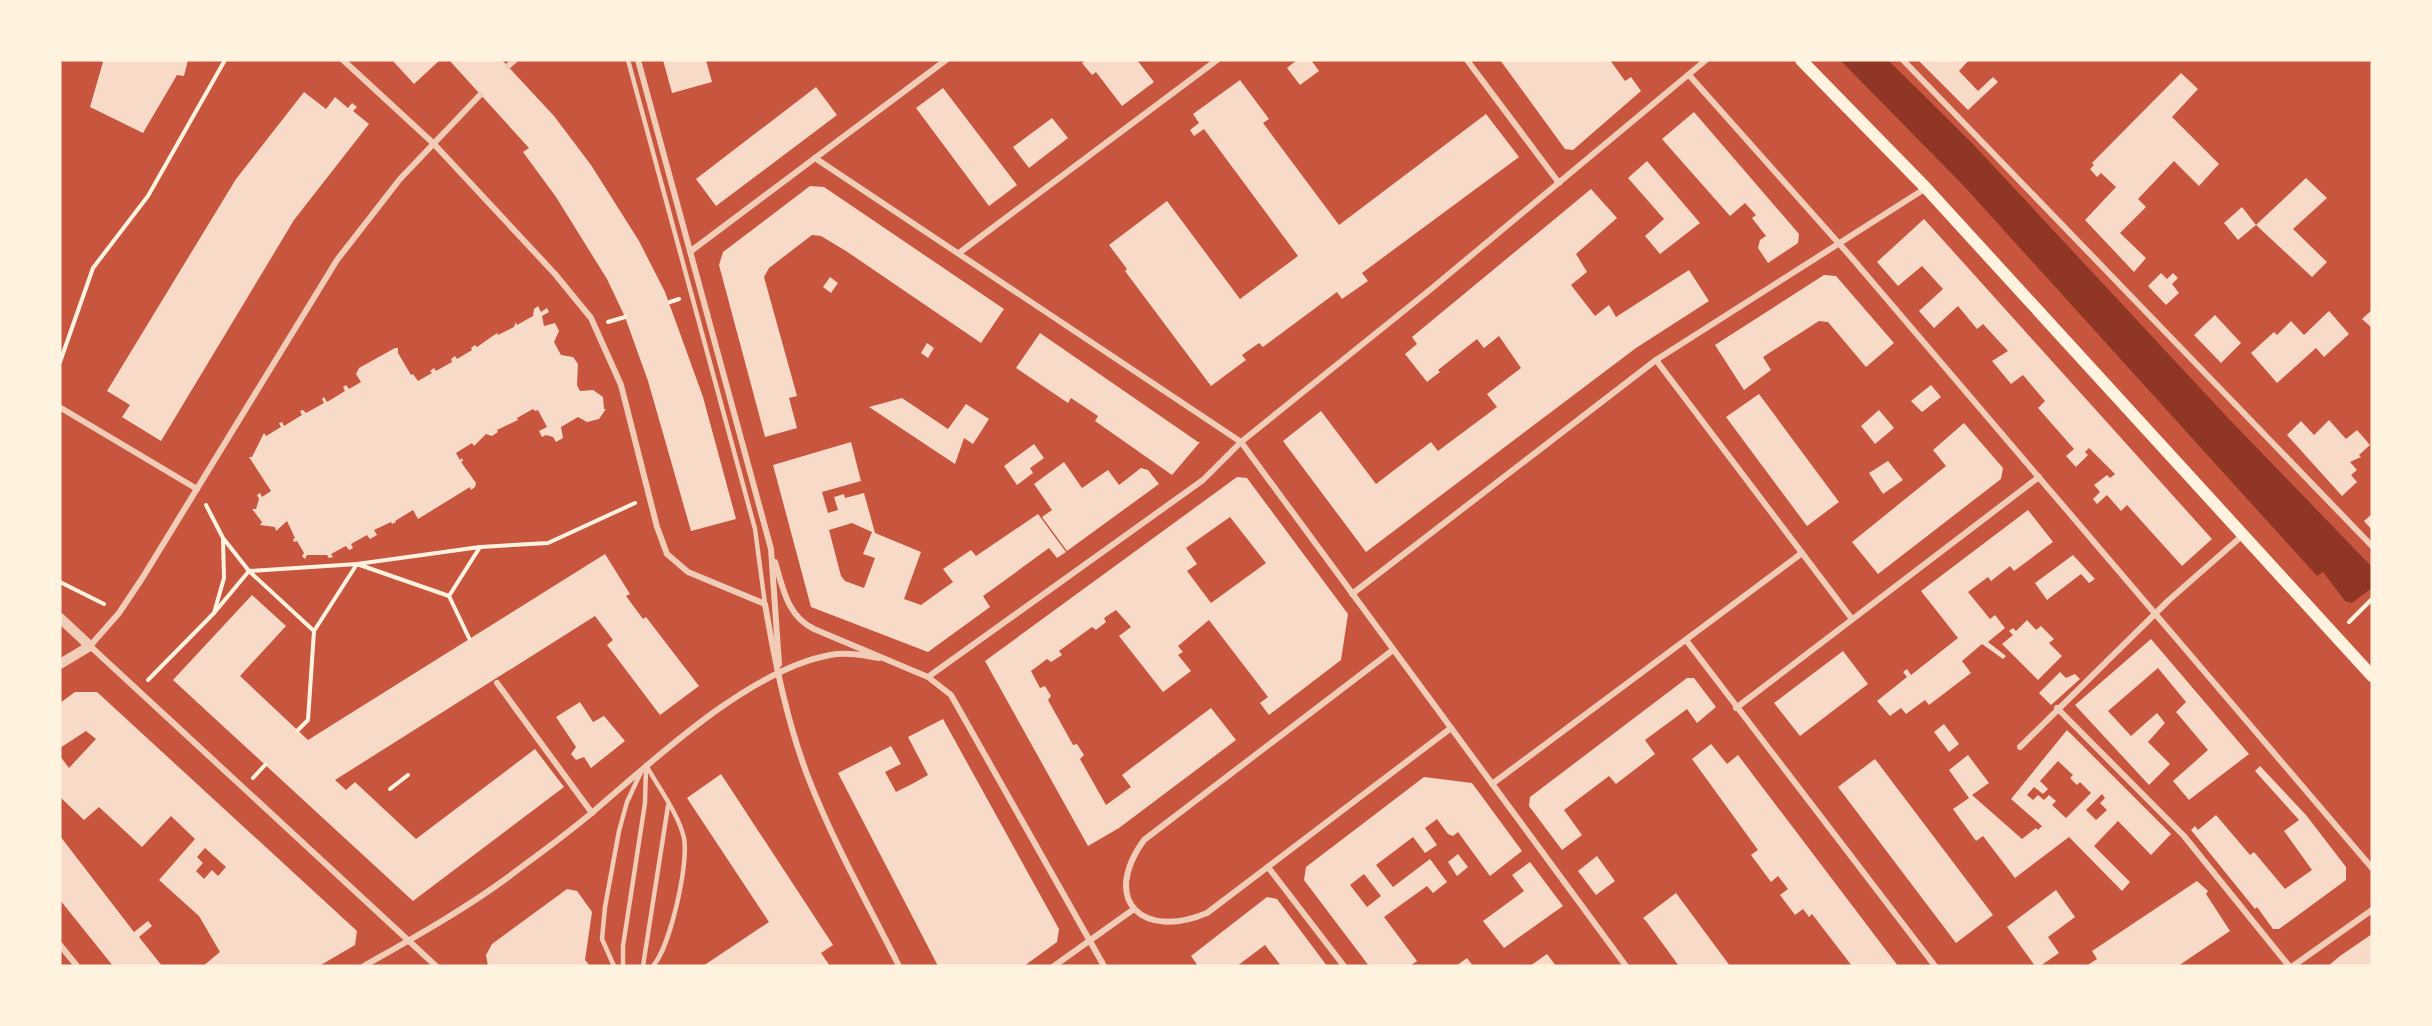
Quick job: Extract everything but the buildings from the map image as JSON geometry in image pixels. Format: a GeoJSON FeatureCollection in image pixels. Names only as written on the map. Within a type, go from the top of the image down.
{"type":"FeatureCollection","features":[{"type":"Feature","properties":{"kind":"main road"},"geometry":{"type":"LineString","coordinates":[[1802,60],[1926,188],[2372,676]]}},
{"type":"Feature","properties":{"kind":"street"},"geometry":{"type":"LineString","coordinates":[[344,60],[433,143],[555,274],[591,318],[621,385],[662,543],[675,564],[688,572],[765,604],[778,674],[807,774],[823,814],[899,966]]}},
{"type":"Feature","properties":{"kind":"street"},"geometry":{"type":"LineString","coordinates":[[508,66],[517,60]]}},
{"type":"Feature","properties":{"kind":"street"},"geometry":{"type":"LineString","coordinates":[[638,60],[787,602],[799,621],[879,658],[928,677],[951,695],[1104,966]]}},
{"type":"Feature","properties":{"kind":"street"},"geometry":{"type":"LineString","coordinates":[[691,250],[946,60]]}},
{"type":"Feature","properties":{"kind":"street"},"geometry":{"type":"LineString","coordinates":[[959,253],[1216,60]]}},
{"type":"Feature","properties":{"kind":"street"},"geometry":{"type":"LineString","coordinates":[[1467,60],[1559,183]]}},
{"type":"Feature","properties":{"kind":"street"},"geometry":{"type":"LineString","coordinates":[[928,677],[1203,480],[1241,442],[1706,60]]}},
{"type":"Feature","properties":{"kind":"street"},"geometry":{"type":"LineString","coordinates":[[1903,60],[2372,546]]}},
{"type":"Feature","properties":{"kind":"street"},"geometry":{"type":"LineString","coordinates":[[1689,75],[1839,244],[2372,868]]}},
{"type":"Feature","properties":{"kind":"street"},"geometry":{"type":"LineString","coordinates":[[60,664],[90,646],[127,603],[337,260],[400,179],[480,95]]}},
{"type":"Feature","properties":{"kind":"street"},"geometry":{"type":"LineString","coordinates":[[815,158],[1241,442],[1626,966]]}},
{"type":"Feature","properties":{"kind":"street"},"geometry":{"type":"LineString","coordinates":[[1352,594],[1656,360],[1926,188]]}},
{"type":"Feature","properties":{"kind":"street"},"geometry":{"type":"LineString","coordinates":[[1656,360],[1852,620]]}},
{"type":"Feature","properties":{"kind":"street"},"geometry":{"type":"LineString","coordinates":[[62,408],[197,489]]}},
{"type":"Feature","properties":{"kind":"street"},"geometry":{"type":"LineString","coordinates":[[1736,708],[2039,477]]}},
{"type":"Feature","properties":{"kind":"street"},"geometry":{"type":"LineString","coordinates":[[2020,747],[2057,708],[2156,613],[2243,535]]}},
{"type":"Feature","properties":{"kind":"street"},"geometry":{"type":"LineString","coordinates":[[771,549],[779,642],[778,674]]}},
{"type":"Feature","properties":{"kind":"street"},"geometry":{"type":"LineString","coordinates":[[1492,784],[1802,553]]}},
{"type":"Feature","properties":{"kind":"street"},"geometry":{"type":"LineString","coordinates":[[60,618],[436,966]]}},
{"type":"Feature","properties":{"kind":"street"},"geometry":{"type":"LineString","coordinates":[[1686,640],[1935,966]]}},
{"type":"Feature","properties":{"kind":"street"},"geometry":{"type":"LineString","coordinates":[[1393,650],[1144,840],[1131,861],[1126,875],[1128,898],[1134,909],[1145,918],[1156,921],[1187,921],[1207,913],[1451,728]]}},
{"type":"Feature","properties":{"kind":"street"},"geometry":{"type":"LineString","coordinates":[[364,966],[409,942],[505,879],[592,813],[646,765],[725,705],[778,674],[833,654],[879,658]]}},
{"type":"Feature","properties":{"kind":"street"},"geometry":{"type":"LineString","coordinates":[[498,683],[592,813]]}},
{"type":"Feature","properties":{"kind":"street"},"geometry":{"type":"LineString","coordinates":[[2057,708],[2184,836],[2291,966],[2372,910]]}},
{"type":"Feature","properties":{"kind":"street"},"geometry":{"type":"LineString","coordinates":[[1268,867],[1344,966]]}},
{"type":"Feature","properties":{"kind":"street"},"geometry":{"type":"LineString","coordinates":[[1054,966],[1134,909]]}},
{"type":"Feature","properties":{"kind":"street"},"geometry":{"type":"LineString","coordinates":[[60,945],[77,966]]}},
{"type":"Feature","properties":{"kind":"lane"},"geometry":{"type":"LineString","coordinates":[[627,61],[755,529],[765,604]]}},
{"type":"Feature","properties":{"kind":"lane"},"geometry":{"type":"LineString","coordinates":[[646,765],[684,839],[684,856],[671,932],[664,950],[652,966]]}},
{"type":"Feature","properties":{"kind":"lane"},"geometry":{"type":"LineString","coordinates":[[614,966],[602,939],[607,895],[623,817],[632,790],[646,765]]}},
{"type":"Feature","properties":{"kind":"lane"},"geometry":{"type":"LineString","coordinates":[[623,966],[623,946],[645,803],[646,765]]}},
{"type":"Feature","properties":{"kind":"lane"},"geometry":{"type":"LineString","coordinates":[[643,966],[668,806]]}},
{"type":"Feature","properties":{"kind":"path"},"geometry":{"type":"LineString","coordinates":[[60,362],[93,267],[148,196],[225,60]]}},
{"type":"Feature","properties":{"kind":"path"},"geometry":{"type":"LineString","coordinates":[[197,489],[223,538],[249,571],[314,631]]}},
{"type":"Feature","properties":{"kind":"path"},"geometry":{"type":"LineString","coordinates":[[137,690],[214,613],[249,571],[357,564],[480,547],[548,543],[650,497]]}},
{"type":"Feature","properties":{"kind":"path"},"geometry":{"type":"LineString","coordinates":[[214,613],[224,578],[223,538]]}},
{"type":"Feature","properties":{"kind":"path"},"geometry":{"type":"LineString","coordinates":[[449,596],[480,547]]}},
{"type":"Feature","properties":{"kind":"path"},"geometry":{"type":"LineString","coordinates":[[357,564],[449,596],[470,638]]}},
{"type":"Feature","properties":{"kind":"path"},"geometry":{"type":"LineString","coordinates":[[298,730],[308,720],[314,631],[357,564]]}},
{"type":"Feature","properties":{"kind":"path"},"geometry":{"type":"LineString","coordinates":[[60,582],[104,604]]}},
{"type":"Feature","properties":{"kind":"path"},"geometry":{"type":"LineString","coordinates":[[2335,636],[2372,599]]}},
{"type":"Feature","properties":{"kind":"path"},"geometry":{"type":"LineString","coordinates":[[390,789],[408,775]]}},
{"type":"Feature","properties":{"kind":"shaded area"},"geometry":{"type":"Polygon","coordinates":[[[1840,60],[1888,60],[1972,143],[2228,418],[2372,567],[2372,588],[2352,603],[2345,601],[2323,572],[2317,576],[1962,184],[1840,60]]]}}]}
